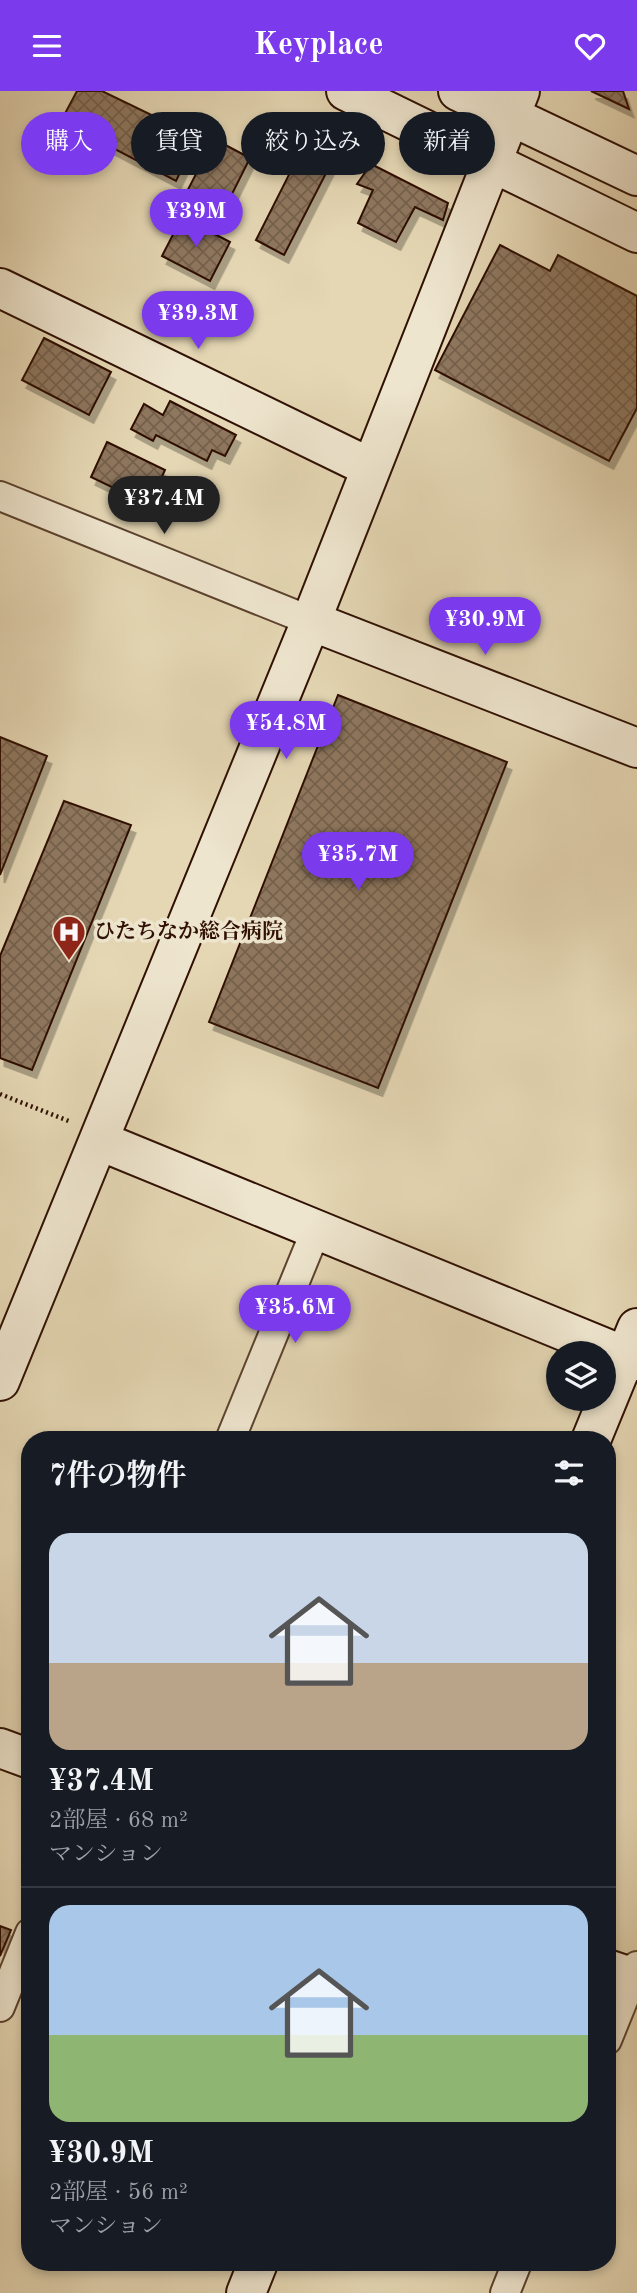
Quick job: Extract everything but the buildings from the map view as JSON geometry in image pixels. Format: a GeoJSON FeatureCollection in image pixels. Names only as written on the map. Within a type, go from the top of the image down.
{"type":"FeatureCollection","features":[{"type":"Feature","properties":{"kind":"street"},"geometry":{"type":"LineString","coordinates":[[346,91],[399,117]]}},
{"type":"Feature","properties":{"kind":"street"},"geometry":{"type":"LineString","coordinates":[[458,91],[514,103],[637,176]]}},
{"type":"Feature","properties":{"kind":"street"},"geometry":{"type":"LineString","coordinates":[[495,149],[514,103]]}},
{"type":"Feature","properties":{"kind":"street"},"geometry":{"type":"LineString","coordinates":[[495,163],[637,233]]}},
{"type":"Feature","properties":{"kind":"street"},"geometry":{"type":"LineString","coordinates":[[0,1381],[311,621],[484,175]]}},
{"type":"Feature","properties":{"kind":"street"},"geometry":{"type":"LineString","coordinates":[[0,288],[369,467]]}},
{"type":"Feature","properties":{"kind":"street"},"geometry":{"type":"LineString","coordinates":[[0,496],[637,748]]}},
{"type":"Feature","properties":{"kind":"street"},"geometry":{"type":"LineString","coordinates":[[100,1142],[316,1230],[633,1348],[596,1431]]}},
{"type":"Feature","properties":{"kind":"street"},"geometry":{"type":"LineString","coordinates":[[234,1431],[316,1230]]}},
{"type":"Feature","properties":{"kind":"street"},"geometry":{"type":"LineString","coordinates":[[0,1748],[21,1756]]}},
{"type":"Feature","properties":{"kind":"street"},"geometry":{"type":"LineString","coordinates":[[0,2007],[21,1955]]}},
{"type":"Feature","properties":{"kind":"street"},"geometry":{"type":"LineString","coordinates":[[616,2011],[628,1973]]}},
{"type":"Feature","properties":{"kind":"street"},"geometry":{"type":"LineString","coordinates":[[246,2293],[255,2271]]}},
{"type":"Feature","properties":{"kind":"street"},"geometry":{"type":"LineString","coordinates":[[505,2293],[514,2271]]}},
{"type":"Feature","properties":{"kind":"path"},"geometry":{"type":"LineString","coordinates":[[0,1094],[75,1124],[100,1142]]}},
{"type":"Feature","properties":{"kind":"place","name":"ひたちなか総合病院"},"geometry":{"type":"Point","coordinates":[69,962]}}]}
